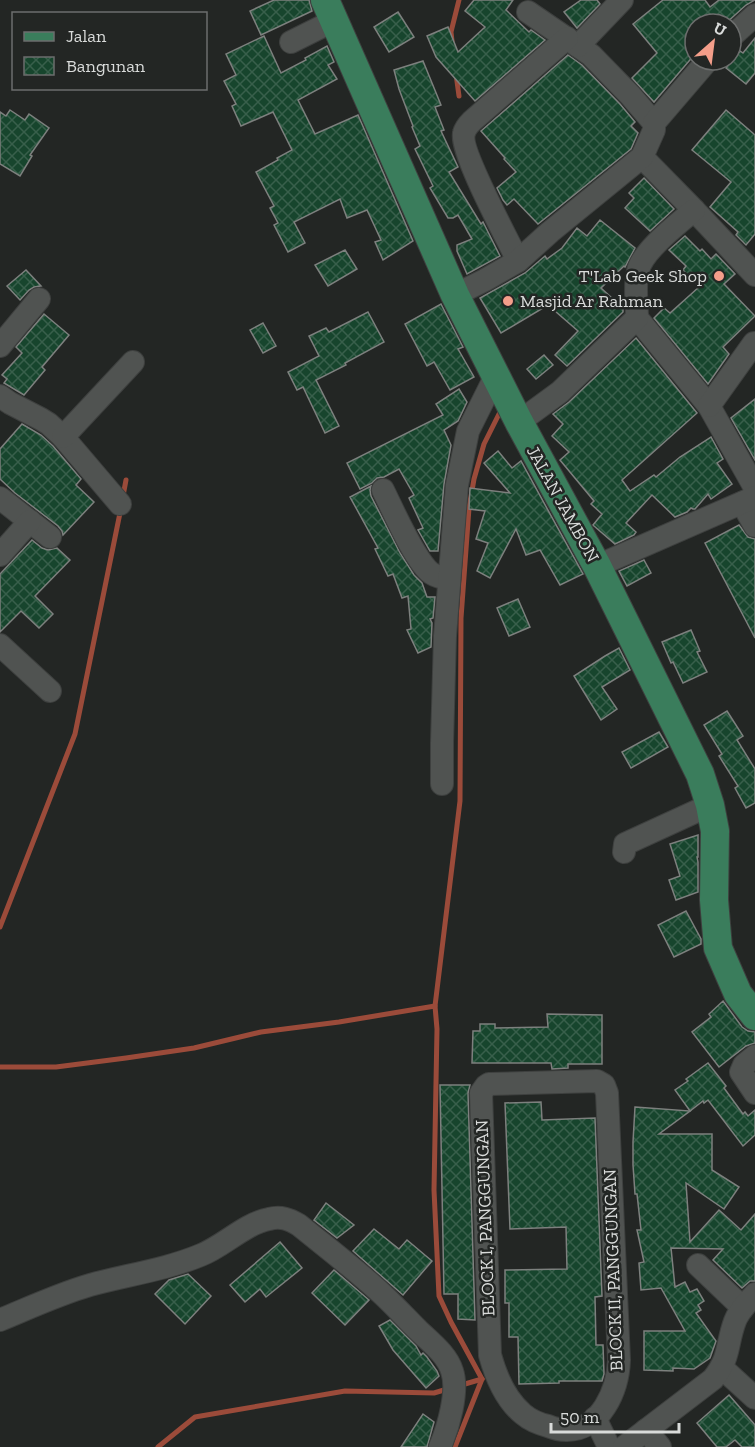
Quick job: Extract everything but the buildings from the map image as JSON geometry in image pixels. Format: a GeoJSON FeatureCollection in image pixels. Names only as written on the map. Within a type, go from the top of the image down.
{"type":"FeatureCollection","features":[{"type":"Feature","properties":{"kind":"main road","name":"JALAN JAMBON"},"geometry":{"type":"LineString","coordinates":[[330,10],[455,295],[495,377],[597,566],[700,774],[715,831],[714,900],[718,948],[738,994],[755,1016]]}},
{"type":"Feature","properties":{"kind":"street"},"geometry":{"type":"LineString","coordinates":[[519,261],[474,169],[464,141],[464,132],[472,121],[622,0]]}},
{"type":"Feature","properties":{"kind":"street"},"geometry":{"type":"LineString","coordinates":[[291,42],[330,10]]}},
{"type":"Feature","properties":{"kind":"street"},"geometry":{"type":"LineString","coordinates":[[455,295],[519,261],[550,232],[642,157],[654,130],[654,123],[597,60],[528,12]]}},
{"type":"Feature","properties":{"kind":"street"},"geometry":{"type":"LineString","coordinates":[[743,26],[755,15]]}},
{"type":"Feature","properties":{"kind":"street"},"geometry":{"type":"LineString","coordinates":[[654,123],[698,72]]}},
{"type":"Feature","properties":{"kind":"street"},"geometry":{"type":"LineString","coordinates":[[642,157],[755,275]]}},
{"type":"Feature","properties":{"kind":"street"},"geometry":{"type":"LineString","coordinates":[[694,210],[653,247],[638,268],[637,318],[709,406],[751,496],[755,526]]}},
{"type":"Feature","properties":{"kind":"street"},"geometry":{"type":"LineString","coordinates":[[0,346],[39,299]]}},
{"type":"Feature","properties":{"kind":"street"},"geometry":{"type":"LineString","coordinates":[[519,422],[560,392],[637,318]]}},
{"type":"Feature","properties":{"kind":"street"},"geometry":{"type":"LineString","coordinates":[[709,406],[754,343]]}},
{"type":"Feature","properties":{"kind":"street"},"geometry":{"type":"LineString","coordinates":[[63,437],[133,362]]}},
{"type":"Feature","properties":{"kind":"street"},"geometry":{"type":"LineString","coordinates":[[442,784],[444,660],[457,485],[468,431],[495,377]]}},
{"type":"Feature","properties":{"kind":"street"},"geometry":{"type":"LineString","coordinates":[[0,396],[41,419],[63,437],[120,504]]}},
{"type":"Feature","properties":{"kind":"street"},"geometry":{"type":"LineString","coordinates":[[384,490],[407,537],[424,565],[434,575],[449,579]]}},
{"type":"Feature","properties":{"kind":"street"},"geometry":{"type":"LineString","coordinates":[[597,566],[751,496]]}},
{"type":"Feature","properties":{"kind":"street"},"geometry":{"type":"LineString","coordinates":[[0,498],[50,537]]}},
{"type":"Feature","properties":{"kind":"street"},"geometry":{"type":"LineString","coordinates":[[0,555],[30,521]]}},
{"type":"Feature","properties":{"kind":"street"},"geometry":{"type":"LineString","coordinates":[[0,645],[50,692]]}},
{"type":"Feature","properties":{"kind":"street"},"geometry":{"type":"LineString","coordinates":[[624,852],[625,844],[710,805]]}},
{"type":"Feature","properties":{"kind":"street"},"geometry":{"type":"LineString","coordinates":[[755,1056],[744,1065],[741,1072],[755,1093]]}},
{"type":"Feature","properties":{"kind":"street","name":"BLOCK I, PANGGUNGAN"},"geometry":{"type":"LineString","coordinates":[[570,1439],[523,1414],[502,1387],[490,1355],[482,1093],[489,1084],[597,1081],[604,1085]]}},
{"type":"Feature","properties":{"kind":"street","name":"BLOCK II, PANGGUNGAN"},"geometry":{"type":"LineString","coordinates":[[595,1418],[605,1407],[615,1385],[619,1360],[607,1093],[604,1085]]}},
{"type":"Feature","properties":{"kind":"street"},"geometry":{"type":"LineString","coordinates":[[0,1320],[82,1287],[200,1256],[256,1223],[279,1217],[289,1219],[380,1292],[448,1362],[455,1384],[445,1436],[440,1447]]}},
{"type":"Feature","properties":{"kind":"street"},"geometry":{"type":"LineString","coordinates":[[624,1447],[713,1379],[722,1368],[735,1320],[749,1301],[698,1265]]}},
{"type":"Feature","properties":{"kind":"street"},"geometry":{"type":"LineString","coordinates":[[722,1368],[755,1398]]}},
{"type":"Feature","properties":{"kind":"street"},"geometry":{"type":"LineString","coordinates":[[570,1439],[582,1426],[595,1418],[609,1447]]}},
{"type":"Feature","properties":{"kind":"street"},"geometry":{"type":"LineString","coordinates":[[646,1430],[660,1447]]}},
{"type":"Feature","properties":{"kind":"waterway"},"geometry":{"type":"LineString","coordinates":[[452,41],[451,32],[459,0]]}},
{"type":"Feature","properties":{"kind":"waterway"},"geometry":{"type":"LineString","coordinates":[[456,74],[459,96]]}},
{"type":"Feature","properties":{"kind":"waterway"},"geometry":{"type":"LineString","coordinates":[[482,1379],[439,1296],[434,1190],[437,1029],[435,1006],[460,801],[461,618],[469,508],[484,444],[502,408]]}},
{"type":"Feature","properties":{"kind":"waterway"},"geometry":{"type":"LineString","coordinates":[[123,496],[126,480]]}},
{"type":"Feature","properties":{"kind":"waterway"},"geometry":{"type":"LineString","coordinates":[[0,927],[75,734],[121,508]]}},
{"type":"Feature","properties":{"kind":"waterway"},"geometry":{"type":"LineString","coordinates":[[0,1067],[56,1067],[126,1058],[194,1048],[261,1032],[435,1006]]}},
{"type":"Feature","properties":{"kind":"waterway"},"geometry":{"type":"LineString","coordinates":[[465,1384],[482,1379]]}},
{"type":"Feature","properties":{"kind":"waterway"},"geometry":{"type":"LineString","coordinates":[[455,1447],[482,1379]]}},
{"type":"Feature","properties":{"kind":"waterway"},"geometry":{"type":"LineString","coordinates":[[158,1447],[195,1417],[345,1391],[434,1393],[444,1390]]}},
{"type":"Feature","properties":{"kind":"place","name":"T'Lab Geek Shop"},"geometry":{"type":"Point","coordinates":[719,276]}},
{"type":"Feature","properties":{"kind":"place","name":"Masjid Ar Rahman"},"geometry":{"type":"Point","coordinates":[508,301]}}]}
